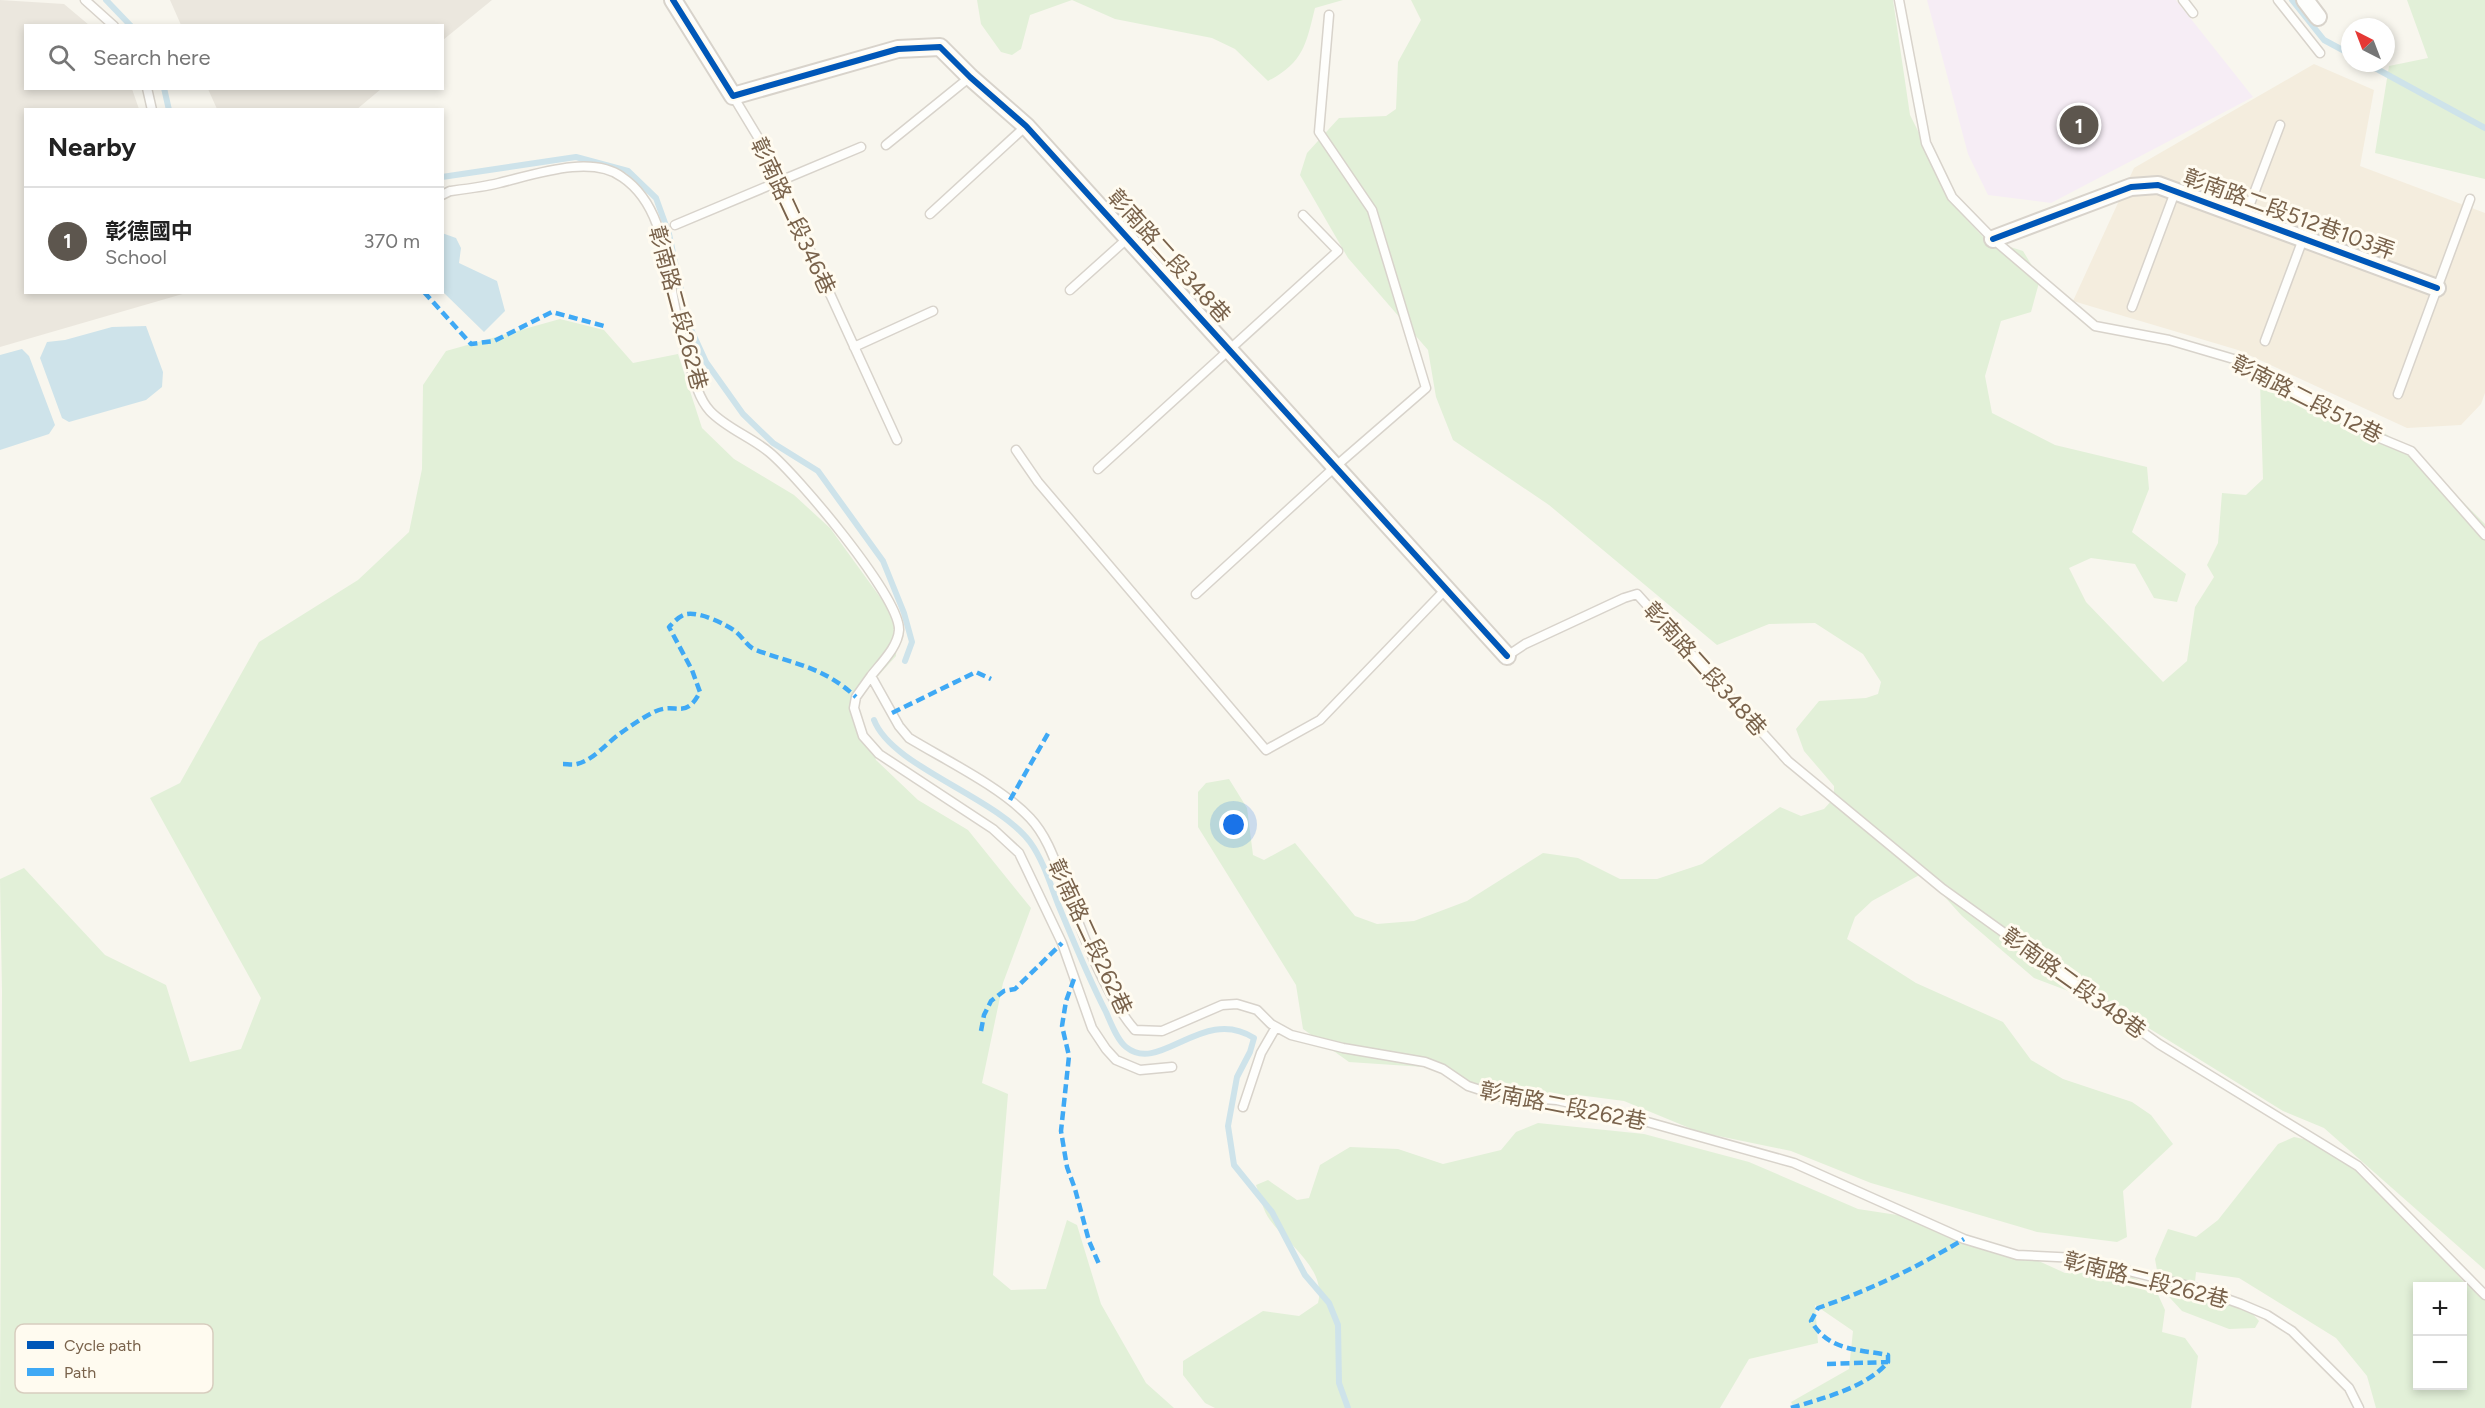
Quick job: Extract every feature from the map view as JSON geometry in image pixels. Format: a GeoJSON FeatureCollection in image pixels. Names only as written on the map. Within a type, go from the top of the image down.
{"type":"FeatureCollection","features":[{"type":"Feature","properties":{"kind":"street","name":"彰南路二段346巷"},"geometry":{"type":"LineString","coordinates":[[673,0],[733,96]]}},
{"type":"Feature","properties":{"kind":"street"},"geometry":{"type":"LineString","coordinates":[[2305,0],[2318,17]]}},
{"type":"Feature","properties":{"kind":"street","name":"彰南路二段348巷"},"geometry":{"type":"LineString","coordinates":[[733,96],[898,49],[940,47],[1026,126],[1507,656]]}},
{"type":"Feature","properties":{"kind":"street","name":"彰南路二段512巷103弄"},"geometry":{"type":"LineString","coordinates":[[1993,239],[2131,188],[2158,185],[2437,288]]}},
{"type":"Feature","properties":{"kind":"lane"},"geometry":{"type":"LineString","coordinates":[[85,0],[112,24]]}},
{"type":"Feature","properties":{"kind":"lane","name":"彰南路二段512巷"},"geometry":{"type":"LineString","coordinates":[[1899,0],[1926,143],[1952,197],[1993,239],[2095,326],[2169,340],[2237,360],[2370,434],[2411,451],[2485,536]]}},
{"type":"Feature","properties":{"kind":"lane"},"geometry":{"type":"LineString","coordinates":[[2183,0],[2193,13]]}},
{"type":"Feature","properties":{"kind":"lane"},"geometry":{"type":"LineString","coordinates":[[2278,0],[2320,53]]}},
{"type":"Feature","properties":{"kind":"lane"},"geometry":{"type":"LineString","coordinates":[[1196,594],[1336,466],[1426,388],[1372,210],[1318,132],[1329,15]]}},
{"type":"Feature","properties":{"kind":"lane"},"geometry":{"type":"LineString","coordinates":[[886,145],[970,77]]}},
{"type":"Feature","properties":{"kind":"lane"},"geometry":{"type":"LineString","coordinates":[[147,90],[152,108]]}},
{"type":"Feature","properties":{"kind":"lane","name":"彰南路二段346巷"},"geometry":{"type":"LineString","coordinates":[[733,96],[759,139],[777,183],[897,440]]}},
{"type":"Feature","properties":{"kind":"lane"},"geometry":{"type":"LineString","coordinates":[[2245,217],[2280,125]]}},
{"type":"Feature","properties":{"kind":"lane"},"geometry":{"type":"LineString","coordinates":[[930,214],[1026,126]]}},
{"type":"Feature","properties":{"kind":"lane"},"geometry":{"type":"LineString","coordinates":[[675,225],[861,147]]}},
{"type":"Feature","properties":{"kind":"lane","name":"彰南路二段262巷"},"geometry":{"type":"LineString","coordinates":[[444,194],[575,166],[604,170],[622,176],[641,196],[654,219],[665,248],[693,377],[709,410],[741,435],[768,451],[806,490],[867,569],[896,615],[899,633],[892,650],[872,676],[899,726],[909,738],[1010,800],[1032,819],[1045,838],[1079,923],[1112,996],[1124,1017],[1135,1030],[1162,1031],[1222,1005],[1237,1004],[1257,1010],[1276,1027],[1291,1035],[1425,1062],[1443,1069],[1468,1086],[1499,1096],[1557,1100],[1626,1116],[1794,1164],[1964,1239],[2018,1256],[2077,1258],[2212,1294],[2267,1316],[2292,1331],[2349,1388],[2359,1408]]}},
{"type":"Feature","properties":{"kind":"lane"},"geometry":{"type":"LineString","coordinates":[[2132,307],[2175,192]]}},
{"type":"Feature","properties":{"kind":"lane"},"geometry":{"type":"LineString","coordinates":[[2398,394],[2470,200]]}},
{"type":"Feature","properties":{"kind":"lane"},"geometry":{"type":"LineString","coordinates":[[1098,469],[1338,251],[1303,215]]}},
{"type":"Feature","properties":{"kind":"lane"},"geometry":{"type":"LineString","coordinates":[[1070,290],[1128,238]]}},
{"type":"Feature","properties":{"kind":"lane"},"geometry":{"type":"LineString","coordinates":[[2265,341],[2303,239]]}},
{"type":"Feature","properties":{"kind":"lane"},"geometry":{"type":"LineString","coordinates":[[854,347],[933,311]]}},
{"type":"Feature","properties":{"kind":"lane"},"geometry":{"type":"LineString","coordinates":[[1016,450],[1038,482],[1266,750],[1320,720],[1446,589]]}},
{"type":"Feature","properties":{"kind":"lane","name":"彰南路二段348巷"},"geometry":{"type":"LineString","coordinates":[[1507,656],[1525,644],[1637,594],[1788,761],[1943,889],[2159,1044],[2358,1166],[2485,1295]]}},
{"type":"Feature","properties":{"kind":"lane"},"geometry":{"type":"LineString","coordinates":[[872,676],[856,697],[854,708],[863,736],[879,754],[993,829],[1019,853],[1062,943],[1092,1028],[1116,1060],[1140,1070],[1172,1067]]}},
{"type":"Feature","properties":{"kind":"lane"},"geometry":{"type":"LineString","coordinates":[[1243,1107],[1261,1053],[1276,1027]]}},
{"type":"Feature","properties":{"kind":"shaded area"},"geometry":{"type":"Polygon","coordinates":[[[0,0],[64,4],[88,24],[24,24],[24,90],[132,90],[139,108],[24,108],[24,294],[183,294],[0,347],[0,0]]]}},
{"type":"Feature","properties":{"kind":"shaded area"},"geometry":{"type":"Polygon","coordinates":[[[170,0],[492,0],[444,39],[444,24],[181,24],[170,0]]]}},
{"type":"Feature","properties":{"kind":"shaded area"},"geometry":{"type":"Polygon","coordinates":[[[1927,0],[2176,0],[2253,97],[2051,203],[1988,195],[1968,154],[1927,0]]]}},
{"type":"Feature","properties":{"kind":"shaded area"},"geometry":{"type":"Polygon","coordinates":[[[2314,64],[2374,90],[2360,166],[2485,213],[2485,393],[2481,404],[2461,425],[2407,428],[2238,350],[2073,301],[2134,168],[2314,64]]]}},
{"type":"Feature","properties":{"kind":"shaded area"},"geometry":{"type":"Polygon","coordinates":[[[208,90],[380,90],[358,108],[217,108],[208,90]]]}},
{"type":"Feature","properties":{"kind":"green space"},"geometry":{"type":"Polygon","coordinates":[[[977,0],[1072,0],[1030,15],[1021,49],[1012,55],[1001,52],[981,24],[977,0]]]}},
{"type":"Feature","properties":{"kind":"green space"},"geometry":{"type":"Polygon","coordinates":[[[1072,0],[1343,0],[1315,8],[1305,43],[1296,60],[1268,81],[1235,49],[1212,38],[1115,19],[1072,0]]]}},
{"type":"Feature","properties":{"kind":"green space"},"geometry":{"type":"Polygon","coordinates":[[[1411,0],[1893,0],[1910,115],[1957,209],[1985,239],[2023,251],[2040,279],[2031,312],[2001,321],[1985,376],[1992,413],[2055,445],[2147,467],[2149,489],[2132,532],[2186,574],[2177,602],[2154,598],[2135,564],[2091,558],[2069,568],[2086,602],[2163,682],[2187,661],[2195,607],[2214,577],[2207,565],[2218,543],[2222,493],[2246,495],[2263,479],[2260,382],[2360,418],[2410,449],[2485,524],[2485,1270],[2324,1128],[2283,1111],[2121,1011],[2034,978],[1962,916],[1923,873],[1872,901],[1855,917],[1847,939],[1916,983],[2003,1022],[2031,1060],[2063,1079],[2132,1102],[2151,1115],[2173,1144],[2123,1191],[2127,1237],[2117,1242],[2037,1232],[1871,1183],[1791,1151],[1699,1132],[1624,1101],[1578,1095],[1497,1102],[1469,1081],[1424,1067],[1349,1062],[1303,1029],[1296,985],[1198,827],[1198,792],[1206,783],[1229,779],[1247,808],[1253,855],[1264,860],[1295,843],[1355,916],[1377,924],[1414,921],[1467,901],[1543,853],[1578,858],[1620,879],[1657,879],[1702,864],[1780,807],[1801,816],[1824,809],[1834,798],[1834,786],[1804,751],[1796,729],[1819,701],[1866,698],[1878,694],[1881,682],[1863,654],[1815,623],[1769,624],[1717,645],[1549,505],[1453,440],[1436,397],[1428,350],[1348,258],[1300,175],[1307,153],[1339,118],[1386,116],[1396,109],[1398,62],[1421,20],[1411,0]]]}},
{"type":"Feature","properties":{"kind":"green space"},"geometry":{"type":"Polygon","coordinates":[[[2407,0],[2485,0],[2485,179],[2375,153],[2388,72],[2395,72],[2395,65],[2428,58],[2407,0]]]}},
{"type":"Feature","properties":{"kind":"green space"},"geometry":{"type":"Polygon","coordinates":[[[560,319],[604,330],[633,363],[678,354],[702,428],[734,459],[794,495],[830,528],[888,608],[897,631],[896,656],[861,695],[858,711],[876,760],[918,800],[968,830],[1031,908],[1003,983],[982,1083],[1008,1094],[993,1275],[1011,1290],[1046,1289],[1067,1220],[1077,1225],[1101,1304],[1146,1383],[1174,1408],[0,1408],[2,991],[0,879],[24,868],[105,955],[166,985],[190,1062],[241,1049],[261,998],[150,798],[180,783],[259,642],[358,580],[409,532],[422,469],[423,385],[446,351],[560,319]]]}},
{"type":"Feature","properties":{"kind":"green space"},"geometry":{"type":"Polygon","coordinates":[[[1538,1123],[1644,1134],[1749,1162],[1858,1209],[1917,1218],[1961,1238],[2010,1248],[2065,1273],[2124,1273],[2155,1288],[2165,1310],[2162,1332],[2185,1338],[2198,1356],[2191,1408],[1794,1408],[1791,1402],[1849,1369],[1853,1331],[1815,1305],[1818,1343],[1749,1359],[1720,1408],[1215,1408],[1205,1403],[1183,1375],[1183,1361],[1263,1311],[1299,1316],[1318,1303],[1317,1279],[1312,1268],[1268,1216],[1256,1185],[1268,1180],[1297,1200],[1309,1198],[1320,1165],[1350,1147],[1398,1149],[1443,1164],[1501,1150],[1516,1132],[1538,1123]]]}},
{"type":"Feature","properties":{"kind":"green space"},"geometry":{"type":"Polygon","coordinates":[[[2294,1137],[2323,1143],[2404,1209],[2464,1282],[2413,1282],[2413,1390],[2467,1390],[2467,1284],[2485,1300],[2485,1408],[2376,1408],[2367,1376],[2336,1338],[2239,1278],[2196,1272],[2194,1292],[2242,1302],[2259,1321],[2255,1328],[2229,1329],[2182,1311],[2160,1287],[2155,1259],[2168,1229],[2196,1237],[2218,1220],[2278,1144],[2294,1137]]]}},
{"type":"Feature","properties":{"kind":"water"},"geometry":{"type":"Polygon","coordinates":[[[444,234],[456,238],[461,248],[459,263],[497,281],[505,311],[484,332],[444,293],[444,234]]]}},
{"type":"Feature","properties":{"kind":"water"},"geometry":{"type":"Polygon","coordinates":[[[146,326],[163,372],[162,387],[146,400],[69,422],[62,418],[40,358],[47,342],[65,340],[112,327],[146,326]]]}},
{"type":"Feature","properties":{"kind":"water"},"geometry":{"type":"Polygon","coordinates":[[[22,349],[29,356],[55,425],[49,434],[0,450],[0,355],[22,349]]]}},
{"type":"Feature","properties":{"kind":"waterway"},"geometry":{"type":"LineString","coordinates":[[106,0],[129,24]]}},
{"type":"Feature","properties":{"kind":"waterway"},"geometry":{"type":"LineString","coordinates":[[2292,0],[2324,40],[2341,49]]}},
{"type":"Feature","properties":{"kind":"waterway"},"geometry":{"type":"LineString","coordinates":[[2382,72],[2485,128]]}},
{"type":"Feature","properties":{"kind":"waterway"},"geometry":{"type":"LineString","coordinates":[[164,90],[169,108]]}},
{"type":"Feature","properties":{"kind":"waterway"},"geometry":{"type":"LineString","coordinates":[[444,177],[576,157],[628,171],[656,198],[669,234],[688,323],[706,362],[743,414],[773,443],[818,471],[883,561],[904,613],[912,642],[905,661]]}},
{"type":"Feature","properties":{"kind":"waterway"},"geometry":{"type":"LineString","coordinates":[[874,720],[884,737],[901,752],[993,810],[1014,825],[1030,842],[1042,864],[1093,985],[1117,1036],[1126,1047],[1139,1053],[1153,1053],[1217,1029],[1235,1030],[1254,1038],[1250,1052],[1237,1077],[1228,1126],[1234,1165],[1272,1212],[1305,1275],[1329,1303],[1338,1325],[1339,1383],[1348,1408]]}},
{"type":"Feature","properties":{"kind":"marked path"},"geometry":{"type":"LineString","coordinates":[[426,294],[471,344],[494,341],[552,312],[604,326]]}},
{"type":"Feature","properties":{"kind":"marked path"},"geometry":{"type":"LineString","coordinates":[[563,764],[583,762],[599,752],[622,732],[654,712],[668,708],[685,708],[695,701],[700,692],[692,670],[669,627],[687,614],[699,615],[719,622],[735,631],[753,649],[820,672],[856,697]]}},
{"type":"Feature","properties":{"kind":"marked path"},"geometry":{"type":"LineString","coordinates":[[892,713],[976,672],[991,679]]}},
{"type":"Feature","properties":{"kind":"marked path"},"geometry":{"type":"LineString","coordinates":[[1010,800],[1050,730]]}},
{"type":"Feature","properties":{"kind":"marked path"},"geometry":{"type":"LineString","coordinates":[[981,1031],[984,1015],[991,1001],[1004,991],[1015,989],[1062,943]]}},
{"type":"Feature","properties":{"kind":"marked path"},"geometry":{"type":"LineString","coordinates":[[1074,979],[1066,1001],[1062,1026],[1069,1056],[1061,1131],[1067,1167],[1089,1241],[1099,1264]]}},
{"type":"Feature","properties":{"kind":"marked path"},"geometry":{"type":"LineString","coordinates":[[1791,1408],[1856,1385],[1868,1379],[1888,1362],[1888,1355],[1854,1350],[1826,1338],[1811,1321],[1818,1308],[1893,1277],[1964,1239]]}},
{"type":"Feature","properties":{"kind":"marked path"},"geometry":{"type":"LineString","coordinates":[[1827,1364],[1888,1362]]}},
{"type":"Feature","properties":{"kind":"cycle path"},"geometry":{"type":"LineString","coordinates":[[673,0],[733,96],[898,49],[940,47],[1026,126],[1507,656]]}},
{"type":"Feature","properties":{"kind":"cycle path"},"geometry":{"type":"LineString","coordinates":[[1993,239],[2131,187],[2158,185],[2437,288]]}},
{"type":"Feature","properties":{"kind":"place","name":"彰德國中"},"geometry":{"type":"Point","coordinates":[2079,125]}}]}
